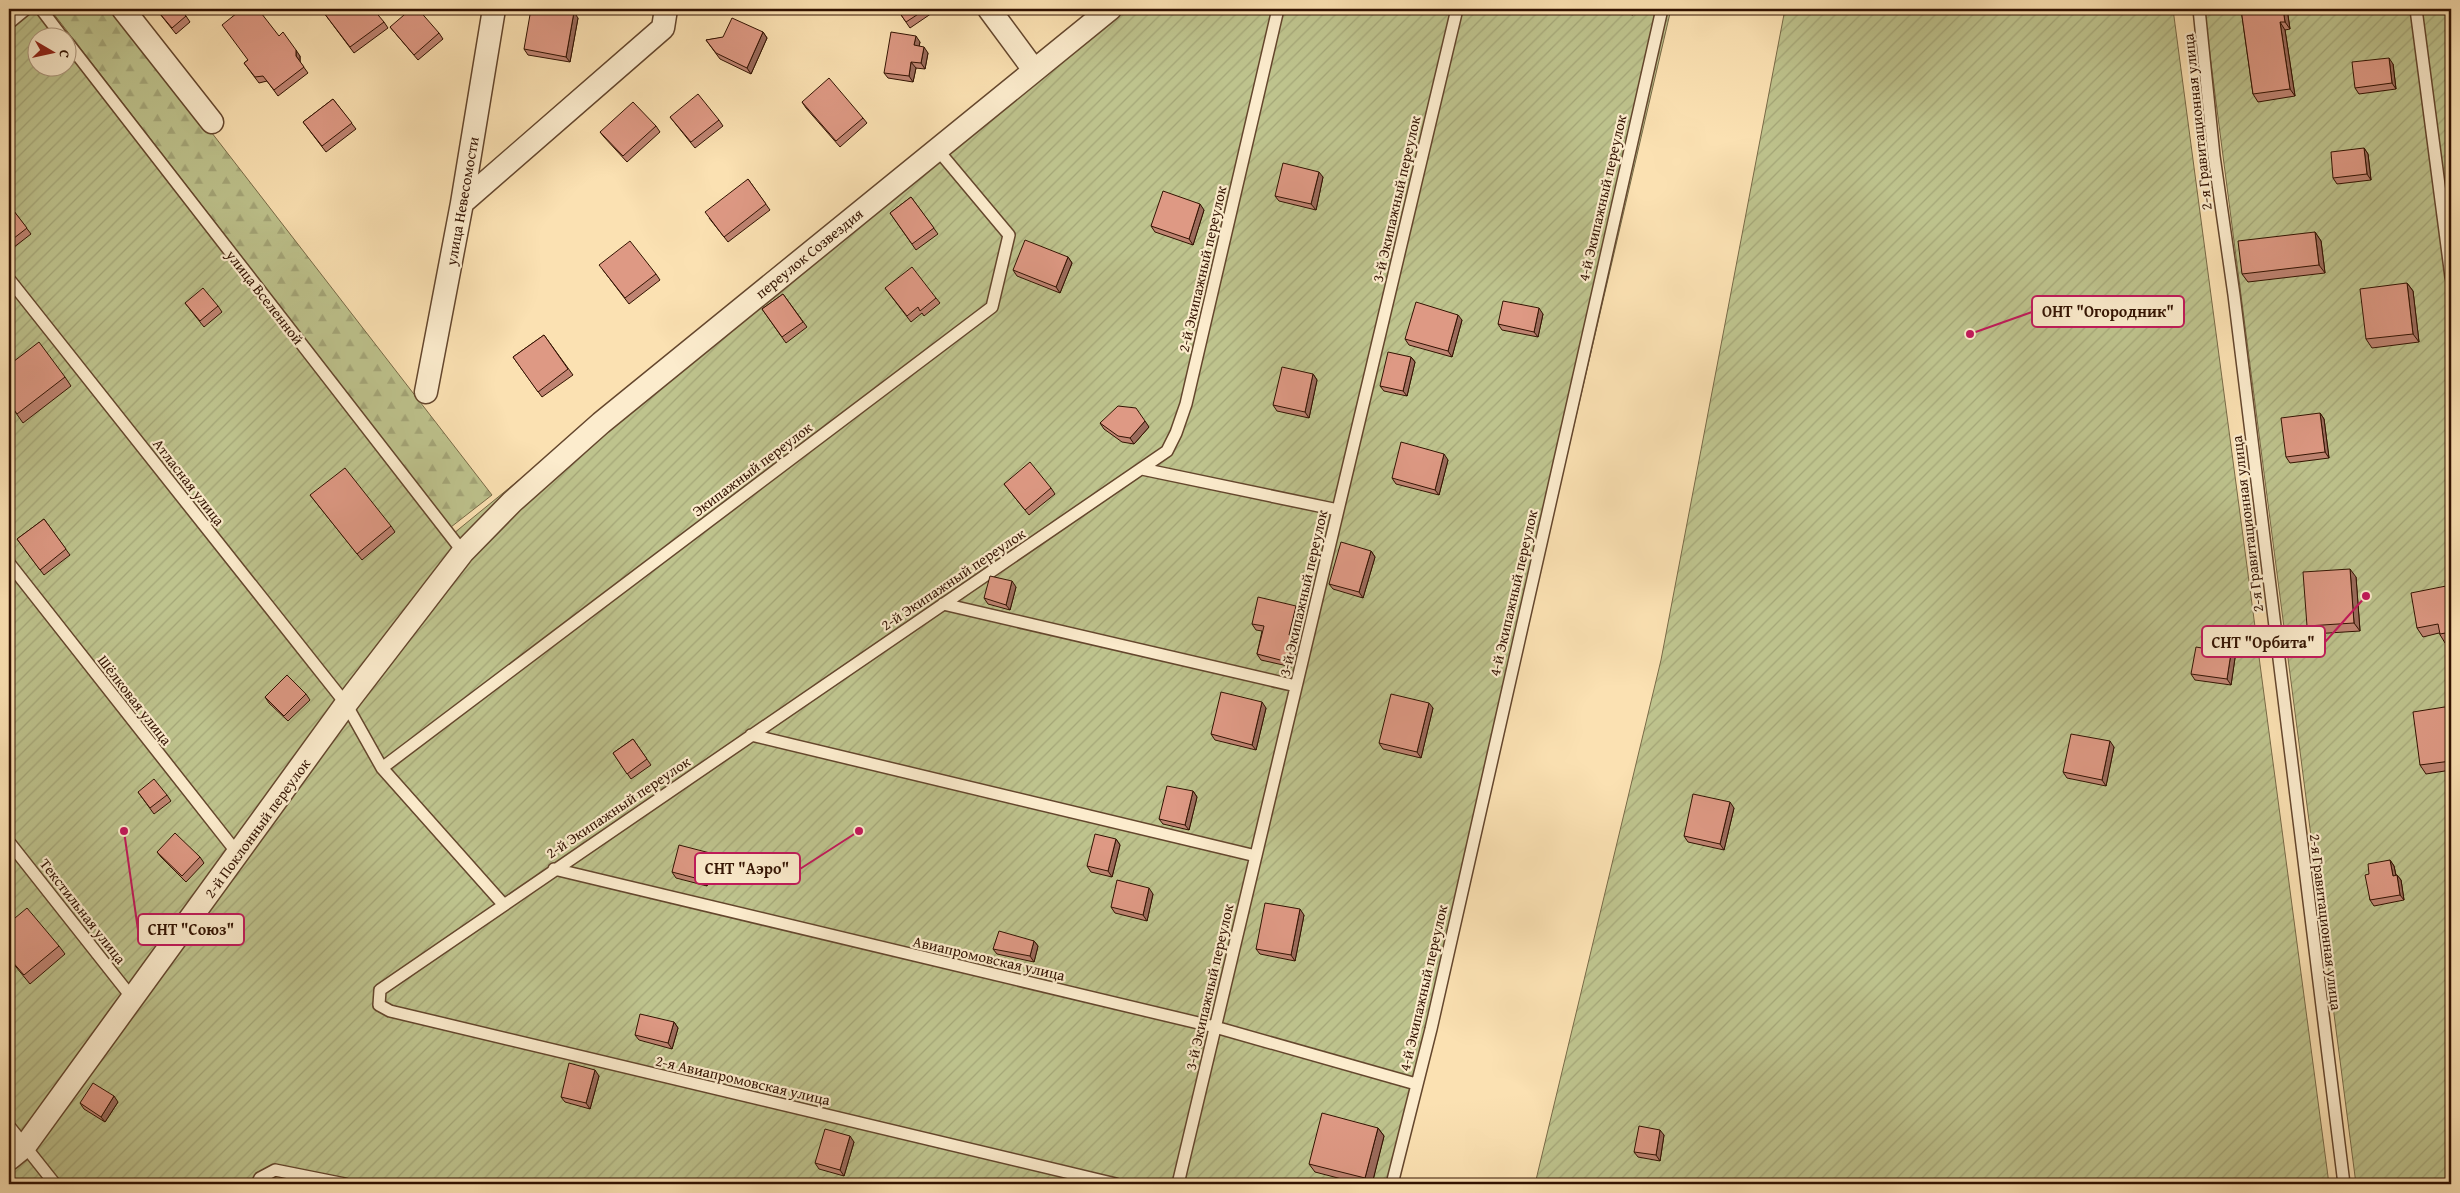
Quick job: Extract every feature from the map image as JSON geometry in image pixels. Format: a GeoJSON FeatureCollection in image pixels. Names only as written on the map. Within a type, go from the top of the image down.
{"type":"FeatureCollection","features":[{"type":"Feature","properties":{"kind":"street"},"geometry":{"type":"LineString","coordinates":[[123,9],[212,122]]}},
{"type":"Feature","properties":{"kind":"street","name":"улица Невесомости"},"geometry":{"type":"LineString","coordinates":[[426,392],[462,203],[494,9]]}},
{"type":"Feature","properties":{"kind":"street"},"geometry":{"type":"LineString","coordinates":[[462,203],[662,28],[666,9]]}},
{"type":"Feature","properties":{"kind":"street"},"geometry":{"type":"LineString","coordinates":[[989,9],[1034,70]]}},
{"type":"Feature","properties":{"kind":"street","name":"переулок Созвездия"},"geometry":{"type":"LineString","coordinates":[[512,502],[601,422],[1110,9]]}},
{"type":"Feature","properties":{"kind":"street","name":"2-й Поклонный переулок"},"geometry":{"type":"LineString","coordinates":[[17,1153],[133,999],[346,704],[463,552],[512,502]]}},
{"type":"Feature","properties":{"kind":"lane"},"geometry":{"type":"LineString","coordinates":[[9,23],[26,9]]}},
{"type":"Feature","properties":{"kind":"lane"},"geometry":{"type":"LineString","coordinates":[[41,9],[55,28]]}},
{"type":"Feature","properties":{"kind":"lane","name":"2-й Экипажный переулок"},"geometry":{"type":"LineString","coordinates":[[380,990],[1167,451],[1176,433],[1186,404],[1278,9]]}},
{"type":"Feature","properties":{"kind":"lane","name":"3-й Экипажный переулок"},"geometry":{"type":"LineString","coordinates":[[1178,1184],[1457,9]]}},
{"type":"Feature","properties":{"kind":"lane","name":"4-й Экипажный переулок"},"geometry":{"type":"LineString","coordinates":[[1392,1184],[1662,9]]}},
{"type":"Feature","properties":{"kind":"lane","name":"2-я Гравитационная улица"},"geometry":{"type":"LineString","coordinates":[[2199,9],[2214,156],[2234,295],[2344,1184]]}},
{"type":"Feature","properties":{"kind":"lane"},"geometry":{"type":"LineString","coordinates":[[2416,9],[2451,277]]}},
{"type":"Feature","properties":{"kind":"lane","name":"улица Вселенной"},"geometry":{"type":"LineString","coordinates":[[78,56],[463,552]]}},
{"type":"Feature","properties":{"kind":"lane","name":"Экипажный переулок"},"geometry":{"type":"LineString","coordinates":[[382,768],[992,307],[1009,235],[937,149]]}},
{"type":"Feature","properties":{"kind":"lane","name":"Атласная улица"},"geometry":{"type":"LineString","coordinates":[[9,279],[346,704],[382,768],[503,904]]}},
{"type":"Feature","properties":{"kind":"lane"},"geometry":{"type":"LineString","coordinates":[[1142,469],[1338,510]]}},
{"type":"Feature","properties":{"kind":"lane","name":"Шёлковая улица"},"geometry":{"type":"LineString","coordinates":[[9,564],[238,854]]}},
{"type":"Feature","properties":{"kind":"lane"},"geometry":{"type":"LineString","coordinates":[[943,604],[1296,686]]}},
{"type":"Feature","properties":{"kind":"lane"},"geometry":{"type":"LineString","coordinates":[[751,735],[1256,856]]}},
{"type":"Feature","properties":{"kind":"lane","name":"Текстильная улица"},"geometry":{"type":"LineString","coordinates":[[9,842],[133,999]]}},
{"type":"Feature","properties":{"kind":"lane","name":"Авиапромовская улица"},"geometry":{"type":"LineString","coordinates":[[554,870],[1215,1028],[1416,1084]]}},
{"type":"Feature","properties":{"kind":"lane","name":"2-я Авиапромовская улица"},"geometry":{"type":"LineString","coordinates":[[380,990],[379,1005],[390,1012],[1116,1184]]}},
{"type":"Feature","properties":{"kind":"lane"},"geometry":{"type":"LineString","coordinates":[[9,1126],[17,1153],[55,1184]]}},
{"type":"Feature","properties":{"kind":"lane"},"geometry":{"type":"LineString","coordinates":[[257,1184],[260,1178],[275,1170],[345,1184]]}},
{"type":"Feature","properties":{"kind":"green space"},"geometry":{"type":"Polygon","coordinates":[[[9,9],[35,9],[50,28],[28,28],[28,78],[78,78],[78,64],[448,538],[1095,9],[1671,9],[1397,1184],[9,1184],[9,9]]]}},
{"type":"Feature","properties":{"kind":"green space"},"geometry":{"type":"Polygon","coordinates":[[[50,9],[116,9],[492,495],[451,527],[78,45],[78,28],[65,28],[50,9]]]}},
{"type":"Feature","properties":{"kind":"green space"},"geometry":{"type":"Polygon","coordinates":[[[1785,9],[2173,9],[2329,1184],[1535,1184],[1661,660],[1785,9]]]}},
{"type":"Feature","properties":{"kind":"green space"},"geometry":{"type":"Polygon","coordinates":[[[2204,9],[2451,9],[2451,1184],[2356,1184],[2204,9]]]}},
{"type":"Feature","properties":{"kind":"building"},"geometry":{"type":"Polygon","coordinates":[[[156,9],[180,9],[186,16],[172,28],[156,9]]]}},
{"type":"Feature","properties":{"kind":"building"},"geometry":{"type":"Polygon","coordinates":[[[242,9],[258,9],[279,36],[283,32],[296,50],[296,56],[304,67],[274,90],[263,76],[255,77],[244,63],[248,60],[222,25],[242,9]]]}},
{"type":"Feature","properties":{"kind":"building"},"geometry":{"type":"Polygon","coordinates":[[[321,9],[373,9],[384,22],[350,47],[321,9]]]}},
{"type":"Feature","properties":{"kind":"building"},"geometry":{"type":"Polygon","coordinates":[[[411,9],[418,9],[439,33],[414,55],[390,27],[411,9]]]}},
{"type":"Feature","properties":{"kind":"building"},"geometry":{"type":"Polygon","coordinates":[[[531,9],[556,9],[574,12],[566,57],[524,49],[531,9]]]}},
{"type":"Feature","properties":{"kind":"building"},"geometry":{"type":"Polygon","coordinates":[[[897,9],[926,9],[906,22],[897,9]]]}},
{"type":"Feature","properties":{"kind":"building"},"geometry":{"type":"Polygon","coordinates":[[[2241,9],[2283,9],[2285,22],[2280,22],[2290,89],[2253,94],[2241,9]]]}},
{"type":"Feature","properties":{"kind":"building"},"geometry":{"type":"Polygon","coordinates":[[[732,18],[763,32],[747,68],[716,53],[706,40],[723,37],[732,18]]]}},
{"type":"Feature","properties":{"kind":"building"},"geometry":{"type":"Polygon","coordinates":[[[891,32],[916,36],[914,45],[924,47],[921,63],[911,62],[909,76],[884,73],[891,32]]]}},
{"type":"Feature","properties":{"kind":"building"},"geometry":{"type":"Polygon","coordinates":[[[2389,58],[2392,83],[2355,88],[2352,62],[2389,58]]]}},
{"type":"Feature","properties":{"kind":"building"},"geometry":{"type":"Polygon","coordinates":[[[829,78],[863,118],[836,141],[802,102],[829,78]]]}},
{"type":"Feature","properties":{"kind":"building"},"geometry":{"type":"Polygon","coordinates":[[[698,94],[719,120],[691,142],[670,117],[698,94]]]}},
{"type":"Feature","properties":{"kind":"building"},"geometry":{"type":"Polygon","coordinates":[[[333,99],[352,123],[322,146],[303,122],[333,99]]]}},
{"type":"Feature","properties":{"kind":"building"},"geometry":{"type":"Polygon","coordinates":[[[633,102],[656,126],[623,156],[600,132],[633,102]]]}},
{"type":"Feature","properties":{"kind":"building"},"geometry":{"type":"Polygon","coordinates":[[[2364,148],[2367,174],[2333,178],[2331,152],[2364,148]]]}},
{"type":"Feature","properties":{"kind":"building"},"geometry":{"type":"Polygon","coordinates":[[[1283,163],[1319,172],[1311,204],[1275,196],[1283,163]]]}},
{"type":"Feature","properties":{"kind":"building"},"geometry":{"type":"Polygon","coordinates":[[[748,179],[766,204],[724,237],[705,212],[748,179]]]}},
{"type":"Feature","properties":{"kind":"building"},"geometry":{"type":"Polygon","coordinates":[[[1163,191],[1200,204],[1189,239],[1151,226],[1163,191]]]}},
{"type":"Feature","properties":{"kind":"building"},"geometry":{"type":"Polygon","coordinates":[[[911,197],[934,228],[912,244],[890,213],[911,197]]]}},
{"type":"Feature","properties":{"kind":"building"},"geometry":{"type":"Polygon","coordinates":[[[9,207],[27,228],[9,242],[9,207]]]}},
{"type":"Feature","properties":{"kind":"building"},"geometry":{"type":"Polygon","coordinates":[[[2315,232],[2319,265],[2242,274],[2238,241],[2315,232]]]}},
{"type":"Feature","properties":{"kind":"building"},"geometry":{"type":"Polygon","coordinates":[[[1025,240],[1068,257],[1056,287],[1013,270],[1025,240]]]}},
{"type":"Feature","properties":{"kind":"building"},"geometry":{"type":"Polygon","coordinates":[[[630,241],[656,274],[625,298],[599,265],[630,241]]]}},
{"type":"Feature","properties":{"kind":"building"},"geometry":{"type":"Polygon","coordinates":[[[912,267],[936,298],[920,311],[918,307],[907,316],[885,288],[912,267]]]}},
{"type":"Feature","properties":{"kind":"building"},"geometry":{"type":"Polygon","coordinates":[[[2407,283],[2413,334],[2366,339],[2360,289],[2407,283]]]}},
{"type":"Feature","properties":{"kind":"building"},"geometry":{"type":"Polygon","coordinates":[[[203,288],[218,306],[200,321],[185,303],[203,288]]]}},
{"type":"Feature","properties":{"kind":"building"},"geometry":{"type":"Polygon","coordinates":[[[783,294],[803,322],[782,337],[762,309],[783,294]]]}},
{"type":"Feature","properties":{"kind":"building"},"geometry":{"type":"Polygon","coordinates":[[[1503,301],[1539,308],[1534,332],[1498,324],[1503,301]]]}},
{"type":"Feature","properties":{"kind":"building"},"geometry":{"type":"Polygon","coordinates":[[[1416,302],[1458,315],[1448,351],[1405,339],[1416,302]]]}},
{"type":"Feature","properties":{"kind":"building"},"geometry":{"type":"Polygon","coordinates":[[[544,335],[568,369],[538,392],[513,357],[544,335]]]}},
{"type":"Feature","properties":{"kind":"building"},"geometry":{"type":"Polygon","coordinates":[[[39,342],[65,377],[17,414],[9,402],[9,365],[39,342]]]}},
{"type":"Feature","properties":{"kind":"building"},"geometry":{"type":"Polygon","coordinates":[[[1388,352],[1411,357],[1403,391],[1380,386],[1388,352]]]}},
{"type":"Feature","properties":{"kind":"building"},"geometry":{"type":"Polygon","coordinates":[[[1282,367],[1313,374],[1305,412],[1273,405],[1282,367]]]}},
{"type":"Feature","properties":{"kind":"building"},"geometry":{"type":"Polygon","coordinates":[[[1118,406],[1136,408],[1145,421],[1130,438],[1118,436],[1100,423],[1118,406]]]}},
{"type":"Feature","properties":{"kind":"building"},"geometry":{"type":"Polygon","coordinates":[[[2320,413],[2325,452],[2286,457],[2281,418],[2320,413]]]}},
{"type":"Feature","properties":{"kind":"building"},"geometry":{"type":"Polygon","coordinates":[[[1401,442],[1444,454],[1435,490],[1392,478],[1401,442]]]}},
{"type":"Feature","properties":{"kind":"building"},"geometry":{"type":"Polygon","coordinates":[[[1030,462],[1051,488],[1025,510],[1004,484],[1030,462]]]}},
{"type":"Feature","properties":{"kind":"building"},"geometry":{"type":"Polygon","coordinates":[[[345,468],[391,526],[357,554],[310,495],[345,468]]]}},
{"type":"Feature","properties":{"kind":"building"},"geometry":{"type":"Polygon","coordinates":[[[44,519],[66,549],[40,570],[17,539],[44,519]]]}},
{"type":"Feature","properties":{"kind":"building"},"geometry":{"type":"Polygon","coordinates":[[[1341,542],[1371,551],[1359,592],[1329,584],[1341,542]]]}},
{"type":"Feature","properties":{"kind":"building"},"geometry":{"type":"Polygon","coordinates":[[[2350,569],[2354,623],[2307,626],[2303,572],[2350,569]]]}},
{"type":"Feature","properties":{"kind":"building"},"geometry":{"type":"Polygon","coordinates":[[[990,576],[1012,581],[1006,605],[984,598],[990,576]]]}},
{"type":"Feature","properties":{"kind":"building"},"geometry":{"type":"Polygon","coordinates":[[[2451,585],[2451,632],[2440,634],[2438,624],[2417,628],[2411,593],[2451,585]]]}},
{"type":"Feature","properties":{"kind":"building"},"geometry":{"type":"Polygon","coordinates":[[[1258,597],[1296,606],[1289,635],[1294,636],[1288,662],[1257,654],[1264,626],[1252,624],[1258,597]]]}},
{"type":"Feature","properties":{"kind":"building"},"geometry":{"type":"Polygon","coordinates":[[[2196,647],[2231,653],[2227,679],[2191,674],[2196,647]]]}},
{"type":"Feature","properties":{"kind":"building"},"geometry":{"type":"Polygon","coordinates":[[[287,675],[306,694],[284,716],[265,697],[287,675]]]}},
{"type":"Feature","properties":{"kind":"building"},"geometry":{"type":"Polygon","coordinates":[[[1221,692],[1262,702],[1252,745],[1211,734],[1221,692]]]}},
{"type":"Feature","properties":{"kind":"building"},"geometry":{"type":"Polygon","coordinates":[[[1391,694],[1429,703],[1417,752],[1379,743],[1391,694]]]}},
{"type":"Feature","properties":{"kind":"building"},"geometry":{"type":"Polygon","coordinates":[[[2451,706],[2451,761],[2420,765],[2413,712],[2451,706]]]}},
{"type":"Feature","properties":{"kind":"building"},"geometry":{"type":"Polygon","coordinates":[[[2071,734],[2110,741],[2102,780],[2063,772],[2071,734]]]}},
{"type":"Feature","properties":{"kind":"building"},"geometry":{"type":"Polygon","coordinates":[[[633,739],[647,759],[627,774],[613,753],[633,739]]]}},
{"type":"Feature","properties":{"kind":"building"},"geometry":{"type":"Polygon","coordinates":[[[154,779],[167,795],[150,808],[138,792],[154,779]]]}},
{"type":"Feature","properties":{"kind":"building"},"geometry":{"type":"Polygon","coordinates":[[[1167,786],[1193,791],[1185,825],[1159,819],[1167,786]]]}},
{"type":"Feature","properties":{"kind":"building"},"geometry":{"type":"Polygon","coordinates":[[[1693,794],[1730,802],[1720,844],[1684,836],[1693,794]]]}},
{"type":"Feature","properties":{"kind":"building"},"geometry":{"type":"Polygon","coordinates":[[[175,833],[200,857],[182,876],[157,852],[175,833]]]}},
{"type":"Feature","properties":{"kind":"building"},"geometry":{"type":"Polygon","coordinates":[[[1095,834],[1116,839],[1108,871],[1087,866],[1095,834]]]}},
{"type":"Feature","properties":{"kind":"building"},"geometry":{"type":"Polygon","coordinates":[[[679,845],[710,853],[703,880],[672,872],[679,845]]]}},
{"type":"Feature","properties":{"kind":"building"},"geometry":{"type":"Polygon","coordinates":[[[2390,860],[2393,876],[2397,875],[2400,895],[2370,900],[2365,875],[2369,874],[2368,864],[2390,860]]]}},
{"type":"Feature","properties":{"kind":"building"},"geometry":{"type":"Polygon","coordinates":[[[1117,880],[1149,888],[1143,915],[1111,907],[1117,880]]]}},
{"type":"Feature","properties":{"kind":"building"},"geometry":{"type":"Polygon","coordinates":[[[1265,903],[1300,909],[1291,955],[1256,949],[1265,903]]]}},
{"type":"Feature","properties":{"kind":"building"},"geometry":{"type":"Polygon","coordinates":[[[27,908],[59,946],[24,975],[10,959],[14,955],[9,949],[9,923],[27,908]]]}},
{"type":"Feature","properties":{"kind":"building"},"geometry":{"type":"Polygon","coordinates":[[[999,931],[1034,941],[1030,956],[993,949],[999,931]]]}},
{"type":"Feature","properties":{"kind":"building"},"geometry":{"type":"Polygon","coordinates":[[[640,1014],[674,1022],[668,1043],[635,1035],[640,1014]]]}},
{"type":"Feature","properties":{"kind":"building"},"geometry":{"type":"Polygon","coordinates":[[[569,1063],[595,1070],[586,1103],[561,1097],[569,1063]]]}},
{"type":"Feature","properties":{"kind":"building"},"geometry":{"type":"Polygon","coordinates":[[[93,1083],[114,1096],[101,1117],[80,1103],[93,1083]]]}},
{"type":"Feature","properties":{"kind":"building"},"geometry":{"type":"Polygon","coordinates":[[[1322,1113],[1378,1128],[1365,1178],[1309,1164],[1322,1113]]]}},
{"type":"Feature","properties":{"kind":"building"},"geometry":{"type":"Polygon","coordinates":[[[1639,1126],[1660,1130],[1656,1155],[1634,1152],[1639,1126]]]}},
{"type":"Feature","properties":{"kind":"building"},"geometry":{"type":"Polygon","coordinates":[[[825,1129],[850,1136],[840,1170],[815,1163],[825,1129]]]}},
{"type":"Feature","properties":{"kind":"place","name":"ОНТ \"Огородник\""},"geometry":{"type":"Point","coordinates":[1970,334]}},
{"type":"Feature","properties":{"kind":"place","name":"СНТ \"Орбита\""},"geometry":{"type":"Point","coordinates":[2366,596]}},
{"type":"Feature","properties":{"kind":"place","name":"СНТ \"Союз\""},"geometry":{"type":"Point","coordinates":[124,831]}},
{"type":"Feature","properties":{"kind":"place","name":"СНТ \"Аэро\""},"geometry":{"type":"Point","coordinates":[859,831]}}]}
